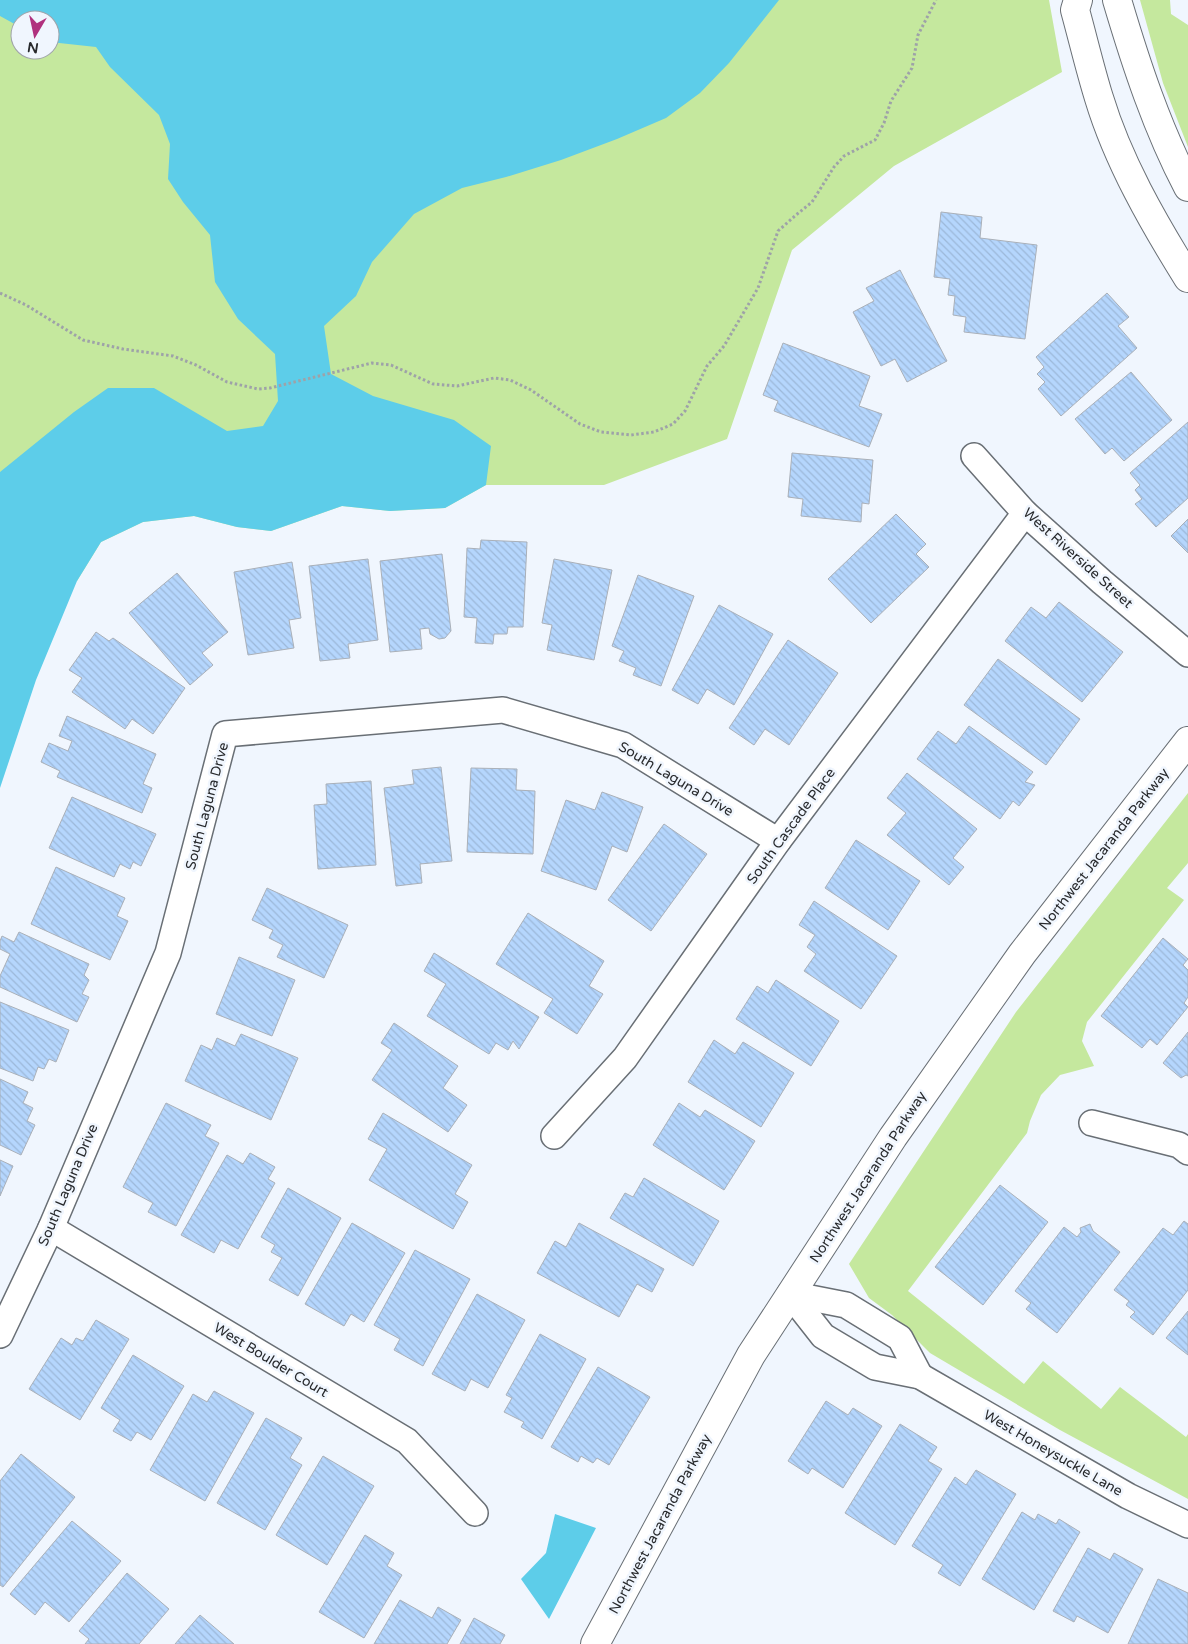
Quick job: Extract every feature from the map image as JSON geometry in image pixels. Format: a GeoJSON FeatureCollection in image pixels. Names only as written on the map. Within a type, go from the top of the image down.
{"type":"FeatureCollection","features":[{"type":"Feature","properties":{"kind":"street"},"geometry":{"type":"LineString","coordinates":[[1078,0],[1075,10],[1099,99],[1130,176],[1188,278]]}},
{"type":"Feature","properties":{"kind":"street"},"geometry":{"type":"LineString","coordinates":[[1117,0],[1137,69],[1176,165],[1188,187]]}},
{"type":"Feature","properties":{"kind":"street","name":"West Riverside Street"},"geometry":{"type":"LineString","coordinates":[[974,456],[1025,513],[1102,582],[1188,654]]}},
{"type":"Feature","properties":{"kind":"street","name":"South Cascade Place"},"geometry":{"type":"LineString","coordinates":[[554,1136],[625,1058],[778,842],[1025,513]]}},
{"type":"Feature","properties":{"kind":"street","name":"South Laguna Drive"},"geometry":{"type":"LineString","coordinates":[[0,1335],[51,1228],[168,953],[226,734],[503,710],[623,745],[778,842]]}},
{"type":"Feature","properties":{"kind":"street","name":"Northwest Jacaranda Parkway"},"geometry":{"type":"LineString","coordinates":[[595,1644],[751,1356],[893,1137],[1022,954],[1188,741]]}},
{"type":"Feature","properties":{"kind":"street"},"geometry":{"type":"LineString","coordinates":[[1092,1124],[1179,1145],[1188,1152]]}},
{"type":"Feature","properties":{"kind":"street","name":"West Boulder Court"},"geometry":{"type":"LineString","coordinates":[[51,1228],[407,1441],[475,1513]]}},
{"type":"Feature","properties":{"kind":"street"},"geometry":{"type":"LineString","coordinates":[[790,1294],[846,1305],[900,1338],[920,1376]]}},
{"type":"Feature","properties":{"kind":"street","name":"West Honeysuckle Lane"},"geometry":{"type":"LineString","coordinates":[[790,1294],[823,1336],[875,1367],[920,1376],[1128,1496],[1188,1525]]}},
{"type":"Feature","properties":{"kind":"path"},"geometry":{"type":"LineString","coordinates":[[0,293],[26,305],[83,340],[123,349],[173,356],[196,365],[227,382],[258,389],[270,388],[344,368],[372,363],[391,365],[433,384],[457,386],[494,378],[510,380],[531,390],[580,424],[601,432],[631,435],[654,432],[673,424],[685,411],[707,366],[724,346],[758,288],[778,232],[812,202],[844,156],[875,140],[884,123],[891,101],[912,68],[918,35],[936,0]]}},
{"type":"Feature","properties":{"kind":"green space"},"geometry":{"type":"Polygon","coordinates":[[[0,0],[1049,0],[1062,72],[894,166],[792,250],[727,439],[604,485],[486,485],[445,508],[390,511],[342,506],[271,531],[237,527],[194,516],[143,522],[101,542],[77,581],[0,534],[0,0]]]}},
{"type":"Feature","properties":{"kind":"green space"},"geometry":{"type":"Polygon","coordinates":[[[1140,0],[1170,0],[1171,14],[1188,25],[1188,147],[1163,83],[1140,0]]]}},
{"type":"Feature","properties":{"kind":"green space"},"geometry":{"type":"Polygon","coordinates":[[[1188,793],[1188,863],[1167,888],[1184,900],[1087,1022],[1082,1041],[1094,1066],[1060,1075],[1041,1095],[1027,1133],[908,1291],[1024,1384],[1043,1361],[1101,1409],[1120,1387],[1186,1437],[1188,1434],[1188,1499],[1060,1430],[930,1353],[892,1315],[869,1298],[849,1264],[1016,1012],[1188,793]]]}},
{"type":"Feature","properties":{"kind":"water"},"geometry":{"type":"Polygon","coordinates":[[[0,0],[779,0],[729,63],[700,93],[666,118],[561,160],[462,188],[414,214],[372,262],[356,296],[324,326],[331,374],[373,396],[454,420],[491,446],[486,485],[445,508],[390,511],[342,506],[271,531],[237,527],[194,516],[143,522],[101,542],[77,581],[36,680],[0,788],[0,472],[74,412],[108,388],[154,388],[227,431],[263,426],[278,401],[275,354],[238,319],[215,282],[210,235],[183,202],[168,179],[170,144],[159,115],[110,67],[96,47],[60,43],[60,10],[10,10],[10,22],[0,16],[0,0]]]}},
{"type":"Feature","properties":{"kind":"water"},"geometry":{"type":"Polygon","coordinates":[[[555,1514],[596,1528],[549,1619],[521,1579],[546,1553],[555,1514]]]}},
{"type":"Feature","properties":{"kind":"building"},"geometry":{"type":"Polygon","coordinates":[[[941,212],[982,217],[980,238],[1037,245],[1025,339],[964,332],[966,317],[953,315],[955,296],[948,295],[950,279],[934,277],[941,212]]]}},
{"type":"Feature","properties":{"kind":"building"},"geometry":{"type":"Polygon","coordinates":[[[900,270],[947,361],[907,382],[895,359],[881,366],[853,312],[874,301],[866,288],[900,270]]]}},
{"type":"Feature","properties":{"kind":"building"},"geometry":{"type":"Polygon","coordinates":[[[1107,293],[1129,317],[1118,326],[1137,348],[1061,416],[1038,389],[1045,382],[1037,374],[1044,367],[1036,357],[1107,293]]]}},
{"type":"Feature","properties":{"kind":"building"},"geometry":{"type":"Polygon","coordinates":[[[783,343],[870,376],[859,406],[882,414],[869,447],[774,411],[778,401],[763,395],[783,343]]]}},
{"type":"Feature","properties":{"kind":"building"},"geometry":{"type":"Polygon","coordinates":[[[1131,372],[1172,420],[1124,461],[1112,448],[1105,454],[1075,419],[1131,372]]]}},
{"type":"Feature","properties":{"kind":"building"},"geometry":{"type":"Polygon","coordinates":[[[1188,422],[1188,498],[1156,527],[1135,504],[1142,499],[1135,490],[1140,485],[1130,473],[1188,422]]]}},
{"type":"Feature","properties":{"kind":"building"},"geometry":{"type":"Polygon","coordinates":[[[792,453],[873,460],[869,504],[862,503],[861,522],[801,516],[803,499],[788,497],[792,453]]]}},
{"type":"Feature","properties":{"kind":"building"},"geometry":{"type":"Polygon","coordinates":[[[896,514],[926,544],[916,554],[929,567],[871,623],[828,579],[896,514]]]}},
{"type":"Feature","properties":{"kind":"building"},"geometry":{"type":"Polygon","coordinates":[[[1188,519],[1188,553],[1171,536],[1188,519]]]}},
{"type":"Feature","properties":{"kind":"building"},"geometry":{"type":"Polygon","coordinates":[[[481,540],[527,542],[523,627],[508,627],[507,634],[494,634],[493,644],[475,643],[477,618],[464,617],[467,548],[480,549],[481,540]]]}},
{"type":"Feature","properties":{"kind":"building"},"geometry":{"type":"Polygon","coordinates":[[[442,554],[451,631],[445,638],[439,639],[430,634],[429,628],[420,629],[422,649],[390,652],[380,561],[442,554]]]}},
{"type":"Feature","properties":{"kind":"building"},"geometry":{"type":"Polygon","coordinates":[[[368,559],[378,640],[348,644],[350,658],[320,661],[309,566],[368,559]]]}},
{"type":"Feature","properties":{"kind":"building"},"geometry":{"type":"Polygon","coordinates":[[[554,559],[612,570],[594,660],[547,650],[552,625],[542,623],[554,559]]]}},
{"type":"Feature","properties":{"kind":"building"},"geometry":{"type":"Polygon","coordinates":[[[292,562],[301,618],[289,620],[294,648],[248,655],[234,572],[292,562]]]}},
{"type":"Feature","properties":{"kind":"building"},"geometry":{"type":"Polygon","coordinates":[[[177,573],[228,632],[202,653],[213,665],[190,685],[129,613],[177,573]]]}},
{"type":"Feature","properties":{"kind":"building"},"geometry":{"type":"Polygon","coordinates":[[[638,575],[694,596],[661,686],[633,675],[636,668],[619,661],[624,651],[612,646],[638,575]]]}},
{"type":"Feature","properties":{"kind":"building"},"geometry":{"type":"Polygon","coordinates":[[[1059,602],[1123,652],[1082,702],[1005,641],[1031,607],[1046,618],[1059,602]]]}},
{"type":"Feature","properties":{"kind":"building"},"geometry":{"type":"Polygon","coordinates":[[[719,605],[773,634],[734,705],[707,689],[698,704],[672,690],[719,605]]]}},
{"type":"Feature","properties":{"kind":"building"},"geometry":{"type":"Polygon","coordinates":[[[96,632],[109,641],[113,638],[185,688],[153,734],[132,719],[125,729],[72,692],[82,678],[69,670],[96,632]]]}},
{"type":"Feature","properties":{"kind":"building"},"geometry":{"type":"Polygon","coordinates":[[[788,640],[838,673],[789,745],[765,729],[754,745],[729,728],[788,640]]]}},
{"type":"Feature","properties":{"kind":"building"},"geometry":{"type":"Polygon","coordinates":[[[998,659],[1080,719],[1046,765],[964,705],[998,659]]]}},
{"type":"Feature","properties":{"kind":"building"},"geometry":{"type":"Polygon","coordinates":[[[67,716],[156,754],[143,784],[152,788],[142,813],[57,777],[60,771],[41,762],[49,743],[68,751],[72,741],[59,736],[67,716]]]}},
{"type":"Feature","properties":{"kind":"building"},"geometry":{"type":"Polygon","coordinates":[[[969,726],[1033,772],[1025,782],[1035,785],[1019,806],[1013,801],[1000,819],[917,759],[938,731],[956,744],[969,726]]]}},
{"type":"Feature","properties":{"kind":"building"},"geometry":{"type":"Polygon","coordinates":[[[441,767],[452,861],[420,864],[422,883],[396,886],[384,788],[414,784],[412,770],[441,767]]]}},
{"type":"Feature","properties":{"kind":"building"},"geometry":{"type":"Polygon","coordinates":[[[471,768],[517,769],[516,790],[535,791],[533,854],[467,852],[471,768]]]}},
{"type":"Feature","properties":{"kind":"building"},"geometry":{"type":"Polygon","coordinates":[[[907,773],[977,829],[953,858],[964,867],[949,885],[887,835],[906,813],[887,798],[907,773]]]}},
{"type":"Feature","properties":{"kind":"building"},"geometry":{"type":"Polygon","coordinates":[[[371,781],[376,865],[318,869],[314,805],[327,804],[326,784],[371,781]]]}},
{"type":"Feature","properties":{"kind":"building"},"geometry":{"type":"Polygon","coordinates":[[[602,792],[643,807],[627,852],[612,846],[596,890],[541,871],[566,800],[595,810],[602,792]]]}},
{"type":"Feature","properties":{"kind":"building"},"geometry":{"type":"Polygon","coordinates":[[[72,797],[156,834],[141,866],[133,862],[130,869],[120,864],[114,877],[49,848],[72,797]]]}},
{"type":"Feature","properties":{"kind":"building"},"geometry":{"type":"Polygon","coordinates":[[[664,824],[707,854],[651,931],[608,900],[664,824]]]}},
{"type":"Feature","properties":{"kind":"building"},"geometry":{"type":"Polygon","coordinates":[[[856,840],[920,881],[888,930],[825,888],[856,840]]]}},
{"type":"Feature","properties":{"kind":"building"},"geometry":{"type":"Polygon","coordinates":[[[56,867],[125,898],[117,916],[128,921],[110,960],[31,924],[56,867]]]}},
{"type":"Feature","properties":{"kind":"building"},"geometry":{"type":"Polygon","coordinates":[[[267,888],[348,925],[324,978],[277,957],[283,945],[269,938],[273,930],[252,920],[267,888]]]}},
{"type":"Feature","properties":{"kind":"building"},"geometry":{"type":"Polygon","coordinates":[[[814,901],[897,956],[861,1009],[804,971],[816,954],[807,947],[815,935],[799,925],[814,901]]]}},
{"type":"Feature","properties":{"kind":"building"},"geometry":{"type":"Polygon","coordinates":[[[528,913],[604,961],[589,986],[603,994],[577,1034],[544,1013],[553,999],[496,964],[528,913]]]}},
{"type":"Feature","properties":{"kind":"building"},"geometry":{"type":"Polygon","coordinates":[[[19,932],[89,964],[84,975],[89,980],[82,994],[89,997],[77,1022],[0,987],[0,976],[10,954],[0,949],[0,941],[2,936],[14,942],[19,932]]]}},
{"type":"Feature","properties":{"kind":"building"},"geometry":{"type":"Polygon","coordinates":[[[1163,938],[1188,959],[1183,965],[1188,970],[1188,997],[1184,1003],[1188,1007],[1157,1045],[1150,1039],[1142,1048],[1101,1016],[1163,938]]]}},
{"type":"Feature","properties":{"kind":"building"},"geometry":{"type":"Polygon","coordinates":[[[434,953],[539,1017],[519,1049],[513,1041],[508,1050],[496,1043],[489,1054],[427,1016],[446,984],[424,971],[434,953]]]}},
{"type":"Feature","properties":{"kind":"building"},"geometry":{"type":"Polygon","coordinates":[[[239,957],[295,980],[272,1036],[216,1014],[239,957]]]}},
{"type":"Feature","properties":{"kind":"building"},"geometry":{"type":"Polygon","coordinates":[[[776,980],[839,1021],[811,1066],[736,1019],[757,986],[768,993],[776,980]]]}},
{"type":"Feature","properties":{"kind":"building"},"geometry":{"type":"Polygon","coordinates":[[[0,1002],[69,1030],[56,1062],[49,1059],[44,1069],[38,1067],[33,1081],[0,1068],[0,1002]]]}},
{"type":"Feature","properties":{"kind":"building"},"geometry":{"type":"Polygon","coordinates":[[[394,1023],[458,1066],[443,1088],[467,1105],[448,1132],[372,1080],[392,1050],[381,1043],[394,1023]]]}},
{"type":"Feature","properties":{"kind":"building"},"geometry":{"type":"Polygon","coordinates":[[[1188,1032],[1188,1076],[1186,1075],[1181,1078],[1163,1063],[1188,1032]]]}},
{"type":"Feature","properties":{"kind":"building"},"geometry":{"type":"Polygon","coordinates":[[[241,1034],[298,1058],[271,1120],[185,1081],[201,1045],[212,1050],[217,1038],[235,1046],[241,1034]]]}},
{"type":"Feature","properties":{"kind":"building"},"geometry":{"type":"Polygon","coordinates":[[[714,1040],[735,1054],[743,1042],[794,1073],[761,1127],[688,1082],[714,1040]]]}},
{"type":"Feature","properties":{"kind":"building"},"geometry":{"type":"Polygon","coordinates":[[[0,1079],[28,1092],[23,1103],[33,1108],[27,1121],[35,1125],[21,1155],[0,1145],[0,1079]]]}},
{"type":"Feature","properties":{"kind":"building"},"geometry":{"type":"Polygon","coordinates":[[[166,1103],[211,1125],[205,1136],[219,1143],[176,1226],[148,1212],[153,1203],[123,1187],[166,1103]]]}},
{"type":"Feature","properties":{"kind":"building"},"geometry":{"type":"Polygon","coordinates":[[[679,1103],[700,1117],[705,1110],[755,1141],[724,1190],[653,1145],[679,1103]]]}},
{"type":"Feature","properties":{"kind":"building"},"geometry":{"type":"Polygon","coordinates":[[[383,1113],[472,1165],[455,1194],[468,1202],[453,1229],[369,1180],[387,1149],[368,1139],[383,1113]]]}},
{"type":"Feature","properties":{"kind":"building"},"geometry":{"type":"Polygon","coordinates":[[[250,1153],[275,1167],[268,1179],[275,1183],[238,1249],[221,1240],[214,1253],[181,1235],[227,1155],[243,1164],[250,1153]]]}},
{"type":"Feature","properties":{"kind":"building"},"geometry":{"type":"Polygon","coordinates":[[[0,1160],[13,1166],[0,1196],[0,1160]]]}},
{"type":"Feature","properties":{"kind":"building"},"geometry":{"type":"Polygon","coordinates":[[[644,1178],[719,1221],[693,1266],[610,1218],[625,1193],[633,1197],[644,1178]]]}},
{"type":"Feature","properties":{"kind":"building"},"geometry":{"type":"Polygon","coordinates":[[[1000,1185],[1048,1222],[983,1305],[935,1267],[1000,1185]]]}},
{"type":"Feature","properties":{"kind":"building"},"geometry":{"type":"Polygon","coordinates":[[[288,1188],[341,1218],[298,1296],[269,1280],[282,1258],[271,1252],[275,1245],[261,1237],[288,1188]]]}},
{"type":"Feature","properties":{"kind":"building"},"geometry":{"type":"Polygon","coordinates":[[[1184,1221],[1188,1224],[1188,1290],[1153,1335],[1130,1317],[1135,1312],[1126,1305],[1129,1301],[1114,1290],[1163,1228],[1173,1235],[1184,1221]]]}},
{"type":"Feature","properties":{"kind":"building"},"geometry":{"type":"Polygon","coordinates":[[[352,1223],[405,1253],[364,1322],[351,1314],[344,1326],[305,1304],[352,1223]]]}},
{"type":"Feature","properties":{"kind":"building"},"geometry":{"type":"Polygon","coordinates":[[[579,1223],[664,1269],[652,1292],[637,1284],[619,1317],[537,1273],[555,1241],[566,1247],[579,1223]]]}},
{"type":"Feature","properties":{"kind":"building"},"geometry":{"type":"Polygon","coordinates":[[[1090,1224],[1093,1231],[1120,1252],[1057,1333],[1026,1309],[1031,1303],[1015,1291],[1064,1227],[1077,1237],[1081,1232],[1080,1228],[1090,1224]]]}},
{"type":"Feature","properties":{"kind":"building"},"geometry":{"type":"Polygon","coordinates":[[[415,1250],[470,1279],[423,1366],[394,1350],[400,1339],[374,1325],[415,1250]]]}},
{"type":"Feature","properties":{"kind":"building"},"geometry":{"type":"Polygon","coordinates":[[[477,1294],[525,1320],[488,1388],[471,1379],[465,1391],[432,1374],[477,1294]]]}},
{"type":"Feature","properties":{"kind":"building"},"geometry":{"type":"Polygon","coordinates":[[[1188,1311],[1188,1355],[1166,1338],[1188,1311]]]}},
{"type":"Feature","properties":{"kind":"building"},"geometry":{"type":"Polygon","coordinates":[[[96,1320],[129,1339],[80,1420],[29,1389],[61,1338],[72,1345],[76,1338],[83,1341],[96,1320]]]}},
{"type":"Feature","properties":{"kind":"building"},"geometry":{"type":"Polygon","coordinates":[[[540,1334],[586,1359],[542,1439],[521,1427],[524,1422],[504,1412],[512,1398],[506,1395],[540,1334]]]}},
{"type":"Feature","properties":{"kind":"building"},"geometry":{"type":"Polygon","coordinates":[[[133,1355],[184,1386],[151,1440],[137,1432],[131,1441],[113,1431],[120,1420],[101,1408],[133,1355]]]}},
{"type":"Feature","properties":{"kind":"building"},"geometry":{"type":"Polygon","coordinates":[[[598,1367],[650,1397],[609,1465],[597,1458],[593,1463],[581,1456],[578,1462],[551,1447],[598,1367]]]}},
{"type":"Feature","properties":{"kind":"building"},"geometry":{"type":"Polygon","coordinates":[[[214,1391],[254,1413],[205,1501],[150,1470],[193,1394],[207,1402],[214,1391]]]}},
{"type":"Feature","properties":{"kind":"building"},"geometry":{"type":"Polygon","coordinates":[[[826,1401],[848,1415],[853,1408],[882,1426],[843,1488],[812,1468],[808,1474],[788,1461],[826,1401]]]}},
{"type":"Feature","properties":{"kind":"building"},"geometry":{"type":"Polygon","coordinates":[[[266,1418],[302,1438],[290,1458],[302,1465],[265,1530],[217,1503],[266,1418]]]}},
{"type":"Feature","properties":{"kind":"building"},"geometry":{"type":"Polygon","coordinates":[[[900,1424],[937,1447],[928,1461],[942,1469],[895,1545],[845,1513],[900,1424]]]}},
{"type":"Feature","properties":{"kind":"building"},"geometry":{"type":"Polygon","coordinates":[[[21,1454],[75,1497],[3,1587],[0,1585],[0,1481],[21,1454]]]}},
{"type":"Feature","properties":{"kind":"building"},"geometry":{"type":"Polygon","coordinates":[[[323,1456],[374,1486],[327,1565],[276,1535],[323,1456]]]}},
{"type":"Feature","properties":{"kind":"building"},"geometry":{"type":"Polygon","coordinates":[[[976,1470],[1016,1494],[960,1586],[938,1573],[943,1565],[912,1546],[955,1477],[966,1485],[976,1470]]]}},
{"type":"Feature","properties":{"kind":"building"},"geometry":{"type":"Polygon","coordinates":[[[1022,1512],[1035,1520],[1038,1514],[1056,1524],[1059,1519],[1080,1532],[1034,1610],[982,1579],[1022,1512]]]}},
{"type":"Feature","properties":{"kind":"building"},"geometry":{"type":"Polygon","coordinates":[[[72,1521],[121,1561],[69,1622],[45,1602],[35,1615],[10,1594],[72,1521]]]}},
{"type":"Feature","properties":{"kind":"building"},"geometry":{"type":"Polygon","coordinates":[[[365,1535],[394,1553],[387,1566],[402,1575],[364,1638],[319,1612],[365,1535]]]}},
{"type":"Feature","properties":{"kind":"building"},"geometry":{"type":"Polygon","coordinates":[[[1088,1548],[1110,1560],[1114,1553],[1143,1569],[1108,1633],[1077,1616],[1074,1622],[1053,1611],[1088,1548]]]}},
{"type":"Feature","properties":{"kind":"building"},"geometry":{"type":"Polygon","coordinates":[[[127,1573],[169,1609],[139,1644],[85,1644],[89,1639],[79,1631],[127,1573]]]}},
{"type":"Feature","properties":{"kind":"building"},"geometry":{"type":"Polygon","coordinates":[[[1158,1579],[1188,1593],[1188,1644],[1128,1644],[1158,1579]]]}},
{"type":"Feature","properties":{"kind":"building"},"geometry":{"type":"Polygon","coordinates":[[[400,1600],[432,1618],[438,1607],[461,1620],[447,1644],[374,1644],[400,1600]]]}},
{"type":"Feature","properties":{"kind":"building"},"geometry":{"type":"Polygon","coordinates":[[[200,1615],[234,1644],[175,1644],[200,1615]]]}},
{"type":"Feature","properties":{"kind":"building"},"geometry":{"type":"Polygon","coordinates":[[[474,1618],[505,1635],[500,1644],[460,1644],[474,1618]]]}}]}
